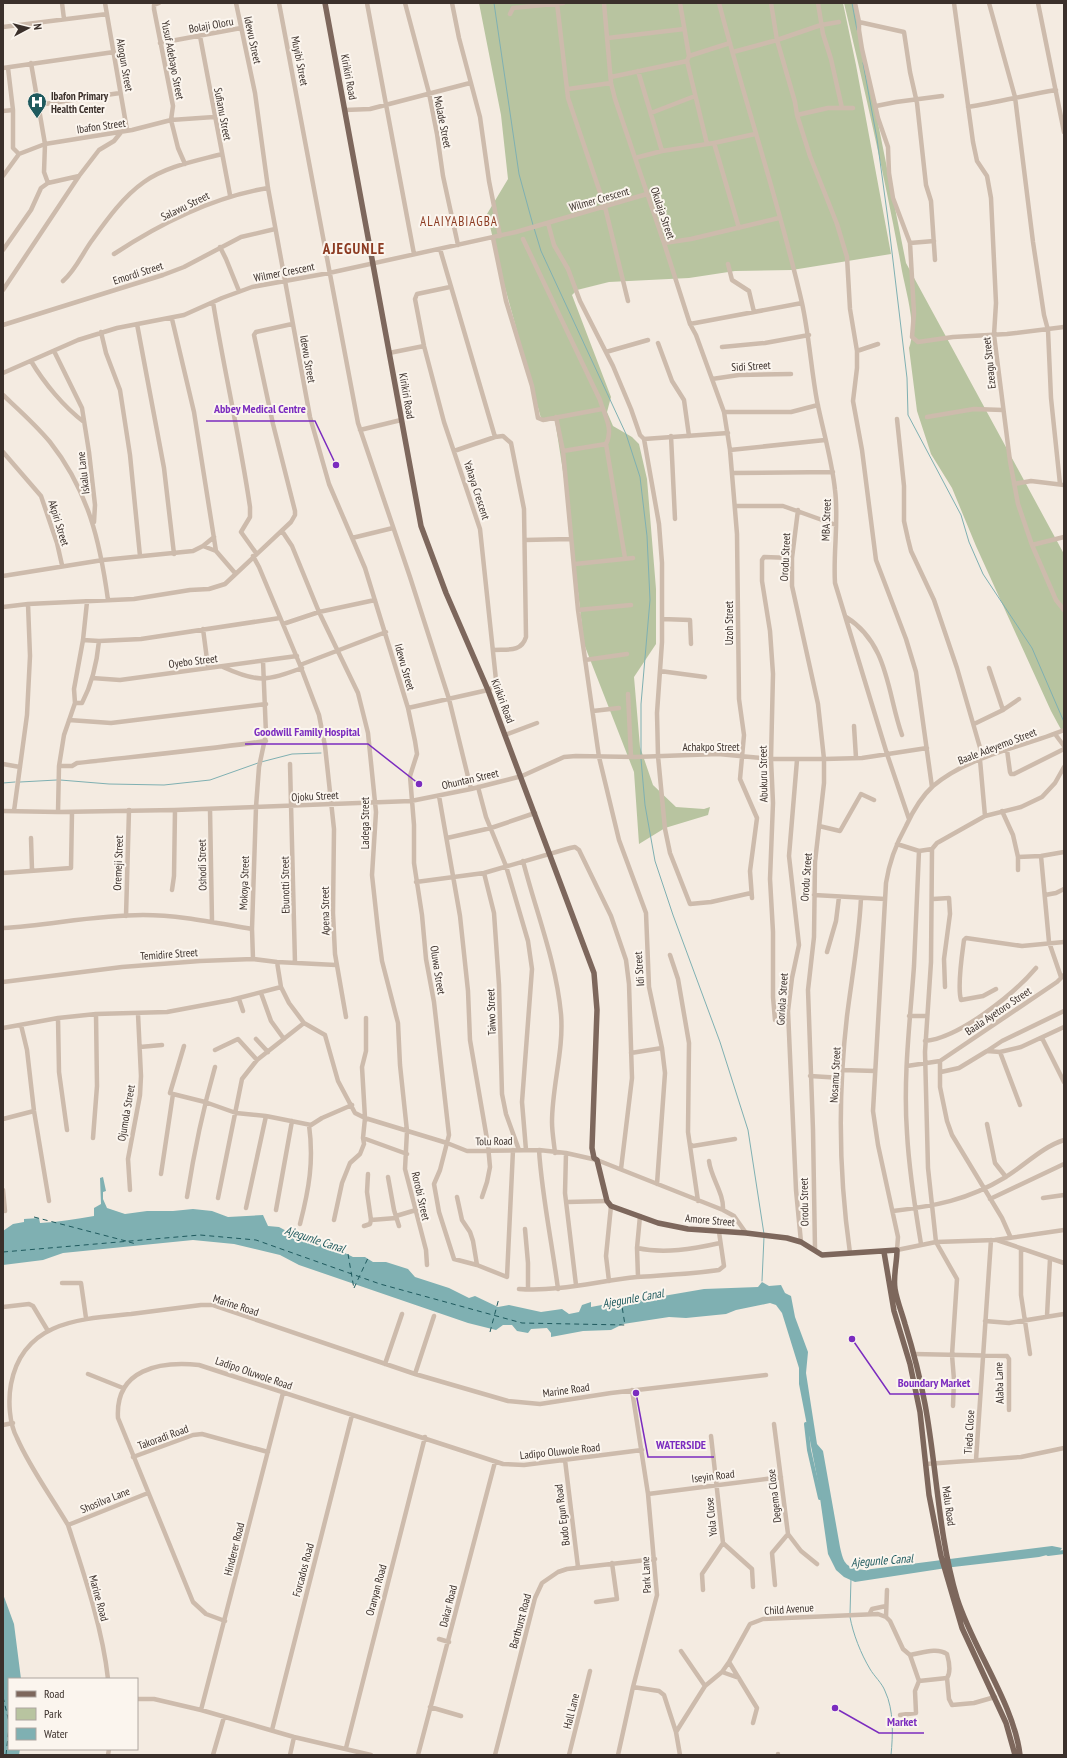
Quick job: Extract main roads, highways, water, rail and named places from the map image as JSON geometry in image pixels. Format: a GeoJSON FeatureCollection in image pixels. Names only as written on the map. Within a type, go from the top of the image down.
{"type":"FeatureCollection","features":[{"type":"Feature","properties":{"kind":"main road","name":"Kirikiri Road"},"geometry":{"type":"LineString","coordinates":[[325,3],[346,110],[417,508],[425,541],[488,690],[522,776],[594,973],[597,1010],[592,1148],[594,1158],[597,1160],[609,1204]]}},
{"type":"Feature","properties":{"kind":"main road","name":"Amore Street"},"geometry":{"type":"LineString","coordinates":[[609,1204],[658,1223],[688,1229],[775,1236],[801,1242],[815,1249],[822,1255],[884,1252],[897,1248]]}},
{"type":"Feature","properties":{"kind":"main road","name":"Malu Road"},"geometry":{"type":"LineString","coordinates":[[897,1248],[895,1288],[914,1354],[913,1363],[929,1495],[948,1572],[969,1631],[1011,1736],[1015,1755]]}},
{"type":"Feature","properties":{"kind":"main road","name":"Malu Road"},"geometry":{"type":"LineString","coordinates":[[884,1252],[894,1311],[913,1363],[926,1405],[944,1556]]}},
{"type":"Feature","properties":{"kind":"main road"},"geometry":{"type":"LineString","coordinates":[[886,1259],[891,1256],[897,1257]]}},
{"type":"Feature","properties":{"kind":"main road","name":"Malu Road"},"geometry":{"type":"LineString","coordinates":[[988,1678],[1012,1723],[1020,1755]]}},
{"type":"Feature","properties":{"kind":"water"},"geometry":{"type":"Polygon","coordinates":[[[103,1177],[106,1191],[103,1192],[103,1199],[107,1208],[125,1214],[147,1211],[193,1209],[212,1211],[228,1217],[263,1215],[268,1226],[279,1227],[294,1235],[310,1235],[338,1246],[339,1250],[353,1257],[365,1257],[373,1262],[386,1262],[408,1269],[415,1277],[449,1288],[469,1298],[475,1296],[498,1307],[509,1305],[541,1312],[562,1309],[569,1314],[579,1312],[582,1305],[591,1302],[591,1307],[607,1304],[613,1301],[640,1300],[704,1289],[758,1287],[762,1282],[769,1286],[781,1285],[785,1293],[791,1296],[795,1317],[808,1352],[806,1373],[817,1444],[823,1451],[840,1547],[843,1558],[847,1564],[853,1568],[864,1570],[1052,1546],[1062,1548],[1059,1552],[1039,1557],[953,1567],[855,1582],[844,1577],[836,1570],[828,1554],[817,1477],[799,1384],[799,1368],[782,1313],[776,1305],[770,1303],[736,1310],[726,1314],[686,1318],[669,1317],[623,1324],[611,1330],[583,1331],[551,1337],[551,1333],[547,1328],[531,1329],[528,1333],[517,1331],[512,1325],[503,1325],[496,1330],[468,1323],[299,1265],[280,1255],[234,1244],[193,1240],[63,1253],[43,1260],[3,1265],[3,1231],[13,1224],[24,1222],[24,1219],[39,1218],[40,1223],[94,1216],[94,1208],[101,1204],[100,1178],[103,1177]]]}},
{"type":"Feature","properties":{"kind":"water"},"geometry":{"type":"Polygon","coordinates":[[[3,1594],[14,1624],[21,1678],[8,1678],[8,1750],[20,1750],[19,1755],[3,1755],[3,1594]]]}},
{"type":"Feature","properties":{"kind":"waterway"},"geometry":{"type":"LineString","coordinates":[[494,3],[519,174],[533,225]]}},
{"type":"Feature","properties":{"kind":"waterway"},"geometry":{"type":"LineString","coordinates":[[852,3],[857,30]]}},
{"type":"Feature","properties":{"kind":"waterway"},"geometry":{"type":"LineString","coordinates":[[863,63],[877,139],[889,227],[907,378],[908,415],[961,515],[969,542],[983,574],[1032,648],[1064,722]]}},
{"type":"Feature","properties":{"kind":"waterway"},"geometry":{"type":"LineString","coordinates":[[534,228],[541,251],[626,434],[640,477],[647,536],[650,600],[641,704],[641,756]]}},
{"type":"Feature","properties":{"kind":"waterway"},"geometry":{"type":"LineString","coordinates":[[261,762],[292,754],[321,753]]}},
{"type":"Feature","properties":{"kind":"waterway"},"geometry":{"type":"LineString","coordinates":[[641,759],[645,805],[655,861],[673,915],[720,1042],[748,1130],[764,1234]]}},
{"type":"Feature","properties":{"kind":"waterway"},"geometry":{"type":"LineString","coordinates":[[60,780],[109,784],[164,785],[210,780],[258,763]]}},
{"type":"Feature","properties":{"kind":"waterway"},"geometry":{"type":"LineString","coordinates":[[20,782],[57,780]]}},
{"type":"Feature","properties":{"kind":"waterway"},"geometry":{"type":"LineString","coordinates":[[3,783],[15,782]]}},
{"type":"Feature","properties":{"kind":"waterway"},"geometry":{"type":"LineString","coordinates":[[762,1281],[764,1237]]}},
{"type":"Feature","properties":{"kind":"waterway","name":"Ajegunle Canal"},"geometry":{"type":"LineString","coordinates":[[806,1424],[809,1450],[820,1498]]}},
{"type":"Feature","properties":{"kind":"waterway","name":"Ajegunle Canal"},"geometry":{"type":"LineString","coordinates":[[1048,1554],[1064,1552]]}},
{"type":"Feature","properties":{"kind":"waterway"},"geometry":{"type":"LineString","coordinates":[[850,1614],[851,1579]]}},
{"type":"Feature","properties":{"kind":"waterway"},"geometry":{"type":"LineString","coordinates":[[850,1617],[855,1637],[864,1657],[872,1672],[884,1688],[888,1698],[892,1723],[891,1755]]}},
{"type":"Feature","properties":{"kind":"place","name":"Ibafon Primary Health Center"},"geometry":{"type":"Point","coordinates":[37,119]}},
{"type":"Feature","properties":{"kind":"place","name":"Abbey Medical Centre"},"geometry":{"type":"Point","coordinates":[336,465]}},
{"type":"Feature","properties":{"kind":"place","name":"Goodwill Family Hospital"},"geometry":{"type":"Point","coordinates":[419,784]}},
{"type":"Feature","properties":{"kind":"place","name":"Boundary Market"},"geometry":{"type":"Point","coordinates":[852,1339]}},
{"type":"Feature","properties":{"kind":"place","name":"WATERSIDE"},"geometry":{"type":"Point","coordinates":[636,1393]}},
{"type":"Feature","properties":{"kind":"place","name":"Market"},"geometry":{"type":"Point","coordinates":[835,1708]}},
{"type":"Feature","properties":{"kind":"district","name":"ALAIYABIAGBA"},"geometry":{"type":"Point","coordinates":[459,221]}},
{"type":"Feature","properties":{"kind":"district","name":"AJEGUNLE"},"geometry":{"type":"Point","coordinates":[354,248]}}]}
